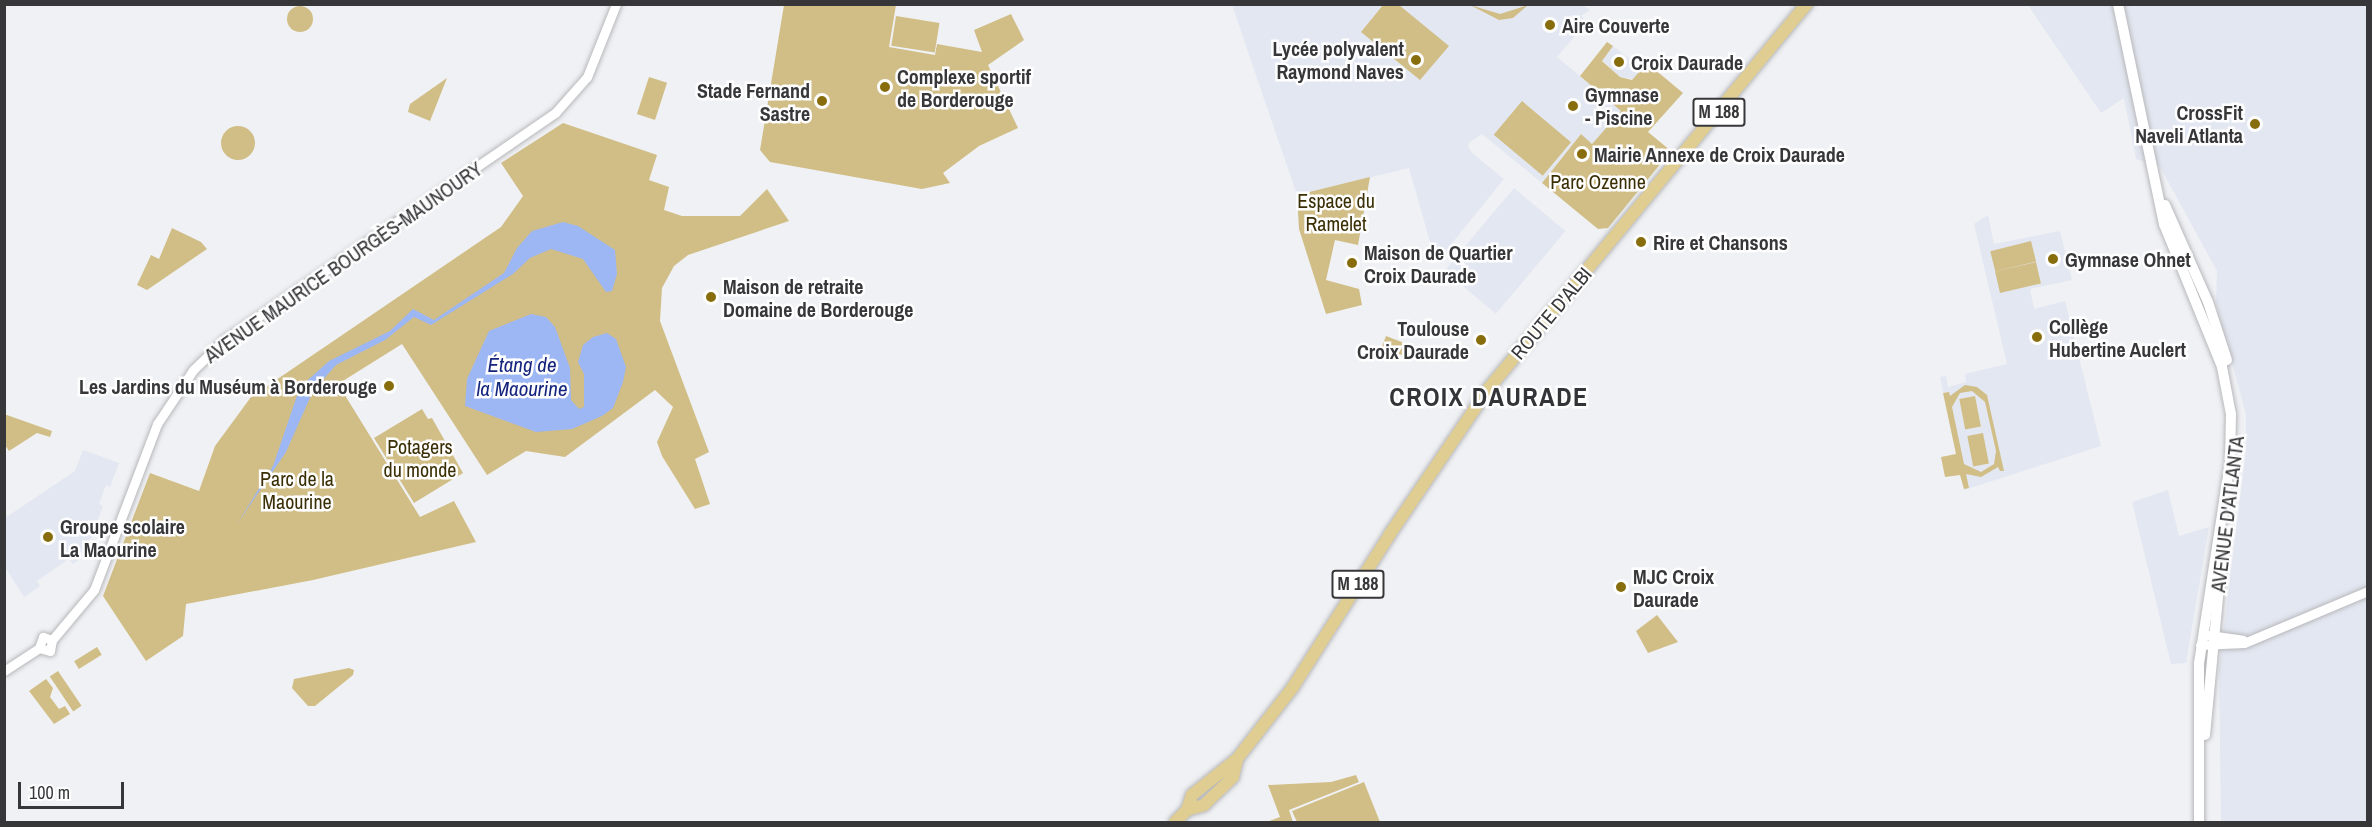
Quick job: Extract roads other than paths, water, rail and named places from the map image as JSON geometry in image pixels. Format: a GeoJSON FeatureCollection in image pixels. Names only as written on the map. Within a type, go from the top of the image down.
{"type":"FeatureCollection","features":[{"type":"Feature","properties":{"kind":"main road","name":"ROUTE D'ALBI"},"geometry":{"type":"LineString","coordinates":[[1175,822],[1192,806],[1192,795],[1204,795],[1230,769],[1293,687],[1389,535],[1496,380],[1807,4]]}},
{"type":"Feature","properties":{"kind":"main road","name":"AVENUE D'ATLANTA"},"geometry":{"type":"LineString","coordinates":[[2118,4],[2169,241],[2225,377],[2232,444],[2206,640],[2199,822]]}},
{"type":"Feature","properties":{"kind":"main road","name":"AVENUE D'ATLANTA"},"geometry":{"type":"LineString","coordinates":[[2155,184],[2218,334],[2234,391],[2238,441],[2206,640],[2205,822]]}},
{"type":"Feature","properties":{"kind":"main road"},"geometry":{"type":"LineString","coordinates":[[2205,324],[2218,334]]}},
{"type":"Feature","properties":{"kind":"street","name":"AVENUE MAURICE BOURGÈS-MAUNOURY"},"geometry":{"type":"LineString","coordinates":[[4,671],[39,648],[50,651],[52,640],[94,590],[157,424],[193,369],[223,341],[555,113],[587,77],[616,4]]}},
{"type":"Feature","properties":{"kind":"street"},"geometry":{"type":"LineString","coordinates":[[2206,640],[2251,640],[2367,591]]}},
{"type":"Feature","properties":{"kind":"water"},"geometry":{"type":"Polygon","coordinates":[[[563,222],[578,226],[615,250],[617,274],[612,291],[606,292],[583,259],[551,249],[530,258],[513,274],[431,325],[414,317],[385,340],[336,365],[313,391],[286,452],[237,524],[273,466],[300,387],[329,361],[390,331],[413,309],[434,320],[504,273],[517,248],[532,231],[563,222]]]}},
{"type":"Feature","properties":{"kind":"water","name":"Étang de la Maourine"},"geometry":{"type":"Polygon","coordinates":[[[531,314],[546,317],[555,327],[570,368],[571,400],[579,409],[584,407],[584,374],[578,362],[583,345],[593,337],[607,333],[616,339],[626,367],[613,408],[602,416],[572,429],[536,432],[465,406],[467,379],[489,331],[531,314]]]}},
{"type":"Feature","properties":{"kind":"place","name":"Aire Couverte"},"geometry":{"type":"Point","coordinates":[1550,25]}},
{"type":"Feature","properties":{"kind":"place","name":"Lycée polyvalent Raymond Naves"},"geometry":{"type":"Point","coordinates":[1416,60]}},
{"type":"Feature","properties":{"kind":"place","name":"Croix Daurade"},"geometry":{"type":"Point","coordinates":[1619,62]}},
{"type":"Feature","properties":{"kind":"place","name":"Complexe sportif de Borderouge"},"geometry":{"type":"Point","coordinates":[885,87]}},
{"type":"Feature","properties":{"kind":"place","name":"Stade Fernand Sastre"},"geometry":{"type":"Point","coordinates":[822,101]}},
{"type":"Feature","properties":{"kind":"place","name":"Gymnase - Piscine"},"geometry":{"type":"Point","coordinates":[1573,106]}},
{"type":"Feature","properties":{"kind":"place","name":"CrossFit Naveli Atlanta"},"geometry":{"type":"Point","coordinates":[2255,124]}},
{"type":"Feature","properties":{"kind":"place","name":"Mairie Annexe de Croix Daurade"},"geometry":{"type":"Point","coordinates":[1582,154]}},
{"type":"Feature","properties":{"kind":"place","name":"Rire et Chansons"},"geometry":{"type":"Point","coordinates":[1641,242]}},
{"type":"Feature","properties":{"kind":"place","name":"Gymnase Ohnet"},"geometry":{"type":"Point","coordinates":[2053,259]}},
{"type":"Feature","properties":{"kind":"place","name":"Maison de Quartier Croix Daurade"},"geometry":{"type":"Point","coordinates":[1352,263]}},
{"type":"Feature","properties":{"kind":"place","name":"Maison de retraite Domaine de Borderouge"},"geometry":{"type":"Point","coordinates":[711,297]}},
{"type":"Feature","properties":{"kind":"place","name":"Collège Hubertine Auclert"},"geometry":{"type":"Point","coordinates":[2037,337]}},
{"type":"Feature","properties":{"kind":"place","name":"Toulouse Croix Daurade"},"geometry":{"type":"Point","coordinates":[1481,340]}},
{"type":"Feature","properties":{"kind":"place","name":"Les Jardins du Muséum à Borderouge"},"geometry":{"type":"Point","coordinates":[389,386]}},
{"type":"Feature","properties":{"kind":"place","name":"Groupe scolaire La Maourine"},"geometry":{"type":"Point","coordinates":[48,537]}},
{"type":"Feature","properties":{"kind":"place","name":"MJC Croix Daurade"},"geometry":{"type":"Point","coordinates":[1621,587]}},
{"type":"Feature","properties":{"kind":"district","name":"CROIX DAURADE"},"geometry":{"type":"Point","coordinates":[1489,397]}},
{"type":"Feature","properties":{"kind":"park label","name":"Parc Ozenne"},"geometry":{"type":"Point","coordinates":[1598,181]}},
{"type":"Feature","properties":{"kind":"park label","name":"Espace du Ramelet"},"geometry":{"type":"Point","coordinates":[1336,212]}},
{"type":"Feature","properties":{"kind":"park label","name":"Potagers du monde"},"geometry":{"type":"Point","coordinates":[420,458]}},
{"type":"Feature","properties":{"kind":"park label","name":"Parc de la Maourine"},"geometry":{"type":"Point","coordinates":[297,490]}}]}
